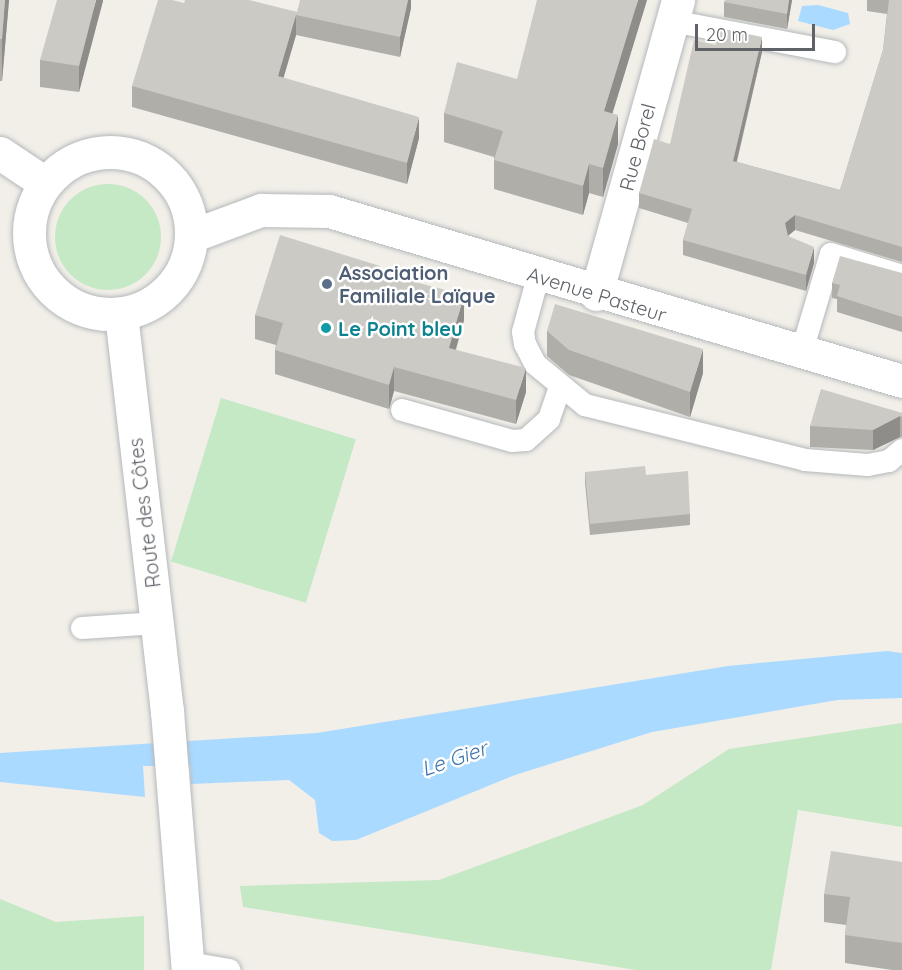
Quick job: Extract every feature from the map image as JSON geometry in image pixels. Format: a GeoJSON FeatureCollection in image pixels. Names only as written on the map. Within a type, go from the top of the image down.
{"type":"FeatureCollection","features":[{"type":"Feature","properties":{"kind":"main road","name":"Rue Borel"},"geometry":{"type":"LineString","coordinates":[[596,294],[675,10]]}},
{"type":"Feature","properties":{"kind":"main road"},"geometry":{"type":"LineString","coordinates":[[0,153],[45,183]]}},
{"type":"Feature","properties":{"kind":"main road"},"geometry":{"type":"LineString","coordinates":[[90,154],[140,157],[178,188],[191,236],[174,282],[156,300],[121,314],[83,310],[60,297],[42,278],[31,254],[28,228],[45,183],[67,163],[90,154]]}},
{"type":"Feature","properties":{"kind":"main road","name":"Avenue Pasteur"},"geometry":{"type":"LineString","coordinates":[[191,236],[261,210],[329,211],[538,277],[902,381]]}},
{"type":"Feature","properties":{"kind":"main road","name":"Route des Côtes"},"geometry":{"type":"LineString","coordinates":[[121,314],[168,711],[174,822],[188,967]]}},
{"type":"Feature","properties":{"kind":"lane"},"geometry":{"type":"LineString","coordinates":[[675,10],[835,52]]}},
{"type":"Feature","properties":{"kind":"lane"},"geometry":{"type":"LineString","coordinates":[[809,246],[902,276]]}},
{"type":"Feature","properties":{"kind":"lane"},"geometry":{"type":"LineString","coordinates":[[802,351],[831,254]]}},
{"type":"Feature","properties":{"kind":"lane"},"geometry":{"type":"LineString","coordinates":[[538,277],[523,332],[525,345],[535,364],[560,387],[611,416],[805,460],[868,465],[889,461],[902,450]]}},
{"type":"Feature","properties":{"kind":"lane"},"geometry":{"type":"LineString","coordinates":[[402,410],[512,441],[526,440],[549,419],[560,387]]}},
{"type":"Feature","properties":{"kind":"lane"},"geometry":{"type":"LineString","coordinates":[[82,628],[157,623]]}},
{"type":"Feature","properties":{"kind":"lane"},"geometry":{"type":"LineString","coordinates":[[188,967],[230,970]]}},
{"type":"Feature","properties":{"kind":"green space"},"geometry":{"type":"Polygon","coordinates":[[[108,184],[128,188],[146,199],[157,217],[161,237],[157,257],[146,275],[128,286],[108,290],[88,286],[70,275],[59,257],[55,237],[59,217],[70,199],[88,188],[108,184]]]}},
{"type":"Feature","properties":{"kind":"green space"},"geometry":{"type":"Polygon","coordinates":[[[221,398],[356,439],[306,603],[171,562],[221,398]]]}},
{"type":"Feature","properties":{"kind":"green space"},"geometry":{"type":"Polygon","coordinates":[[[902,723],[902,827],[798,810],[771,970],[636,970],[243,907],[240,886],[439,880],[643,805],[729,749],[902,723]]]}},
{"type":"Feature","properties":{"kind":"green space"},"geometry":{"type":"Polygon","coordinates":[[[0,899],[56,922],[144,916],[144,970],[0,970],[0,899]]]}},
{"type":"Feature","properties":{"kind":"water"},"geometry":{"type":"Polygon","coordinates":[[[818,5],[848,13],[850,24],[833,30],[798,21],[802,6],[818,5]]]}},
{"type":"Feature","properties":{"kind":"water","name":"Le Gier"},"geometry":{"type":"Polygon","coordinates":[[[887,651],[902,653],[902,698],[837,700],[652,732],[515,775],[356,840],[332,841],[319,833],[315,800],[289,780],[191,784],[190,766],[143,766],[145,797],[0,782],[0,753],[317,733],[728,666],[887,651]]]}},
{"type":"Feature","properties":{"kind":"building"},"geometry":{"type":"Polygon","coordinates":[[[0,0],[5,0],[2,39],[0,39],[0,0]]]}},
{"type":"Feature","properties":{"kind":"building"},"geometry":{"type":"Polygon","coordinates":[[[57,0],[96,0],[79,66],[40,60],[57,0]]]}},
{"type":"Feature","properties":{"kind":"building"},"geometry":{"type":"Polygon","coordinates":[[[158,0],[184,3],[185,0],[249,0],[297,12],[300,0],[408,0],[400,37],[296,15],[278,76],[419,117],[407,163],[132,86],[158,0]]]}},
{"type":"Feature","properties":{"kind":"building"},"geometry":{"type":"Polygon","coordinates":[[[537,0],[638,0],[604,111],[618,115],[603,168],[589,164],[583,186],[494,160],[503,131],[444,113],[457,62],[517,79],[537,0]]]}},
{"type":"Feature","properties":{"kind":"building"},"geometry":{"type":"Polygon","coordinates":[[[725,0],[789,0],[787,14],[724,2],[725,0]]]}},
{"type":"Feature","properties":{"kind":"building"},"geometry":{"type":"Polygon","coordinates":[[[889,0],[902,0],[902,247],[795,215],[785,223],[788,236],[814,247],[806,275],[683,240],[692,209],[639,193],[654,139],[670,144],[694,40],[716,45],[719,28],[762,37],[733,161],[840,190],[883,50],[889,0]]]}},
{"type":"Feature","properties":{"kind":"building"},"geometry":{"type":"Polygon","coordinates":[[[280,235],[380,266],[378,272],[464,295],[449,348],[526,368],[516,400],[394,367],[389,385],[275,350],[283,323],[255,315],[280,235]]]}},
{"type":"Feature","properties":{"kind":"building"},"geometry":{"type":"Polygon","coordinates":[[[840,256],[902,273],[902,317],[837,296],[840,285],[832,283],[840,256]]]}},
{"type":"Feature","properties":{"kind":"building"},"geometry":{"type":"Polygon","coordinates":[[[555,304],[703,349],[690,392],[569,350],[547,331],[555,304]]]}},
{"type":"Feature","properties":{"kind":"building"},"geometry":{"type":"Polygon","coordinates":[[[821,389],[902,413],[902,417],[873,430],[810,426],[821,389]]]}},
{"type":"Feature","properties":{"kind":"building"},"geometry":{"type":"Polygon","coordinates":[[[645,466],[646,475],[688,471],[690,514],[590,524],[585,472],[645,466]]]}},
{"type":"Feature","properties":{"kind":"building"},"geometry":{"type":"Polygon","coordinates":[[[831,851],[902,862],[902,943],[845,935],[850,897],[824,894],[831,851]]]}},
{"type":"Feature","properties":{"kind":"place","name":"Association Familiale Laïque"},"geometry":{"type":"Point","coordinates":[327,284]}},
{"type":"Feature","properties":{"kind":"place","name":"Le Point bleu"},"geometry":{"type":"Point","coordinates":[326,328]}}]}
